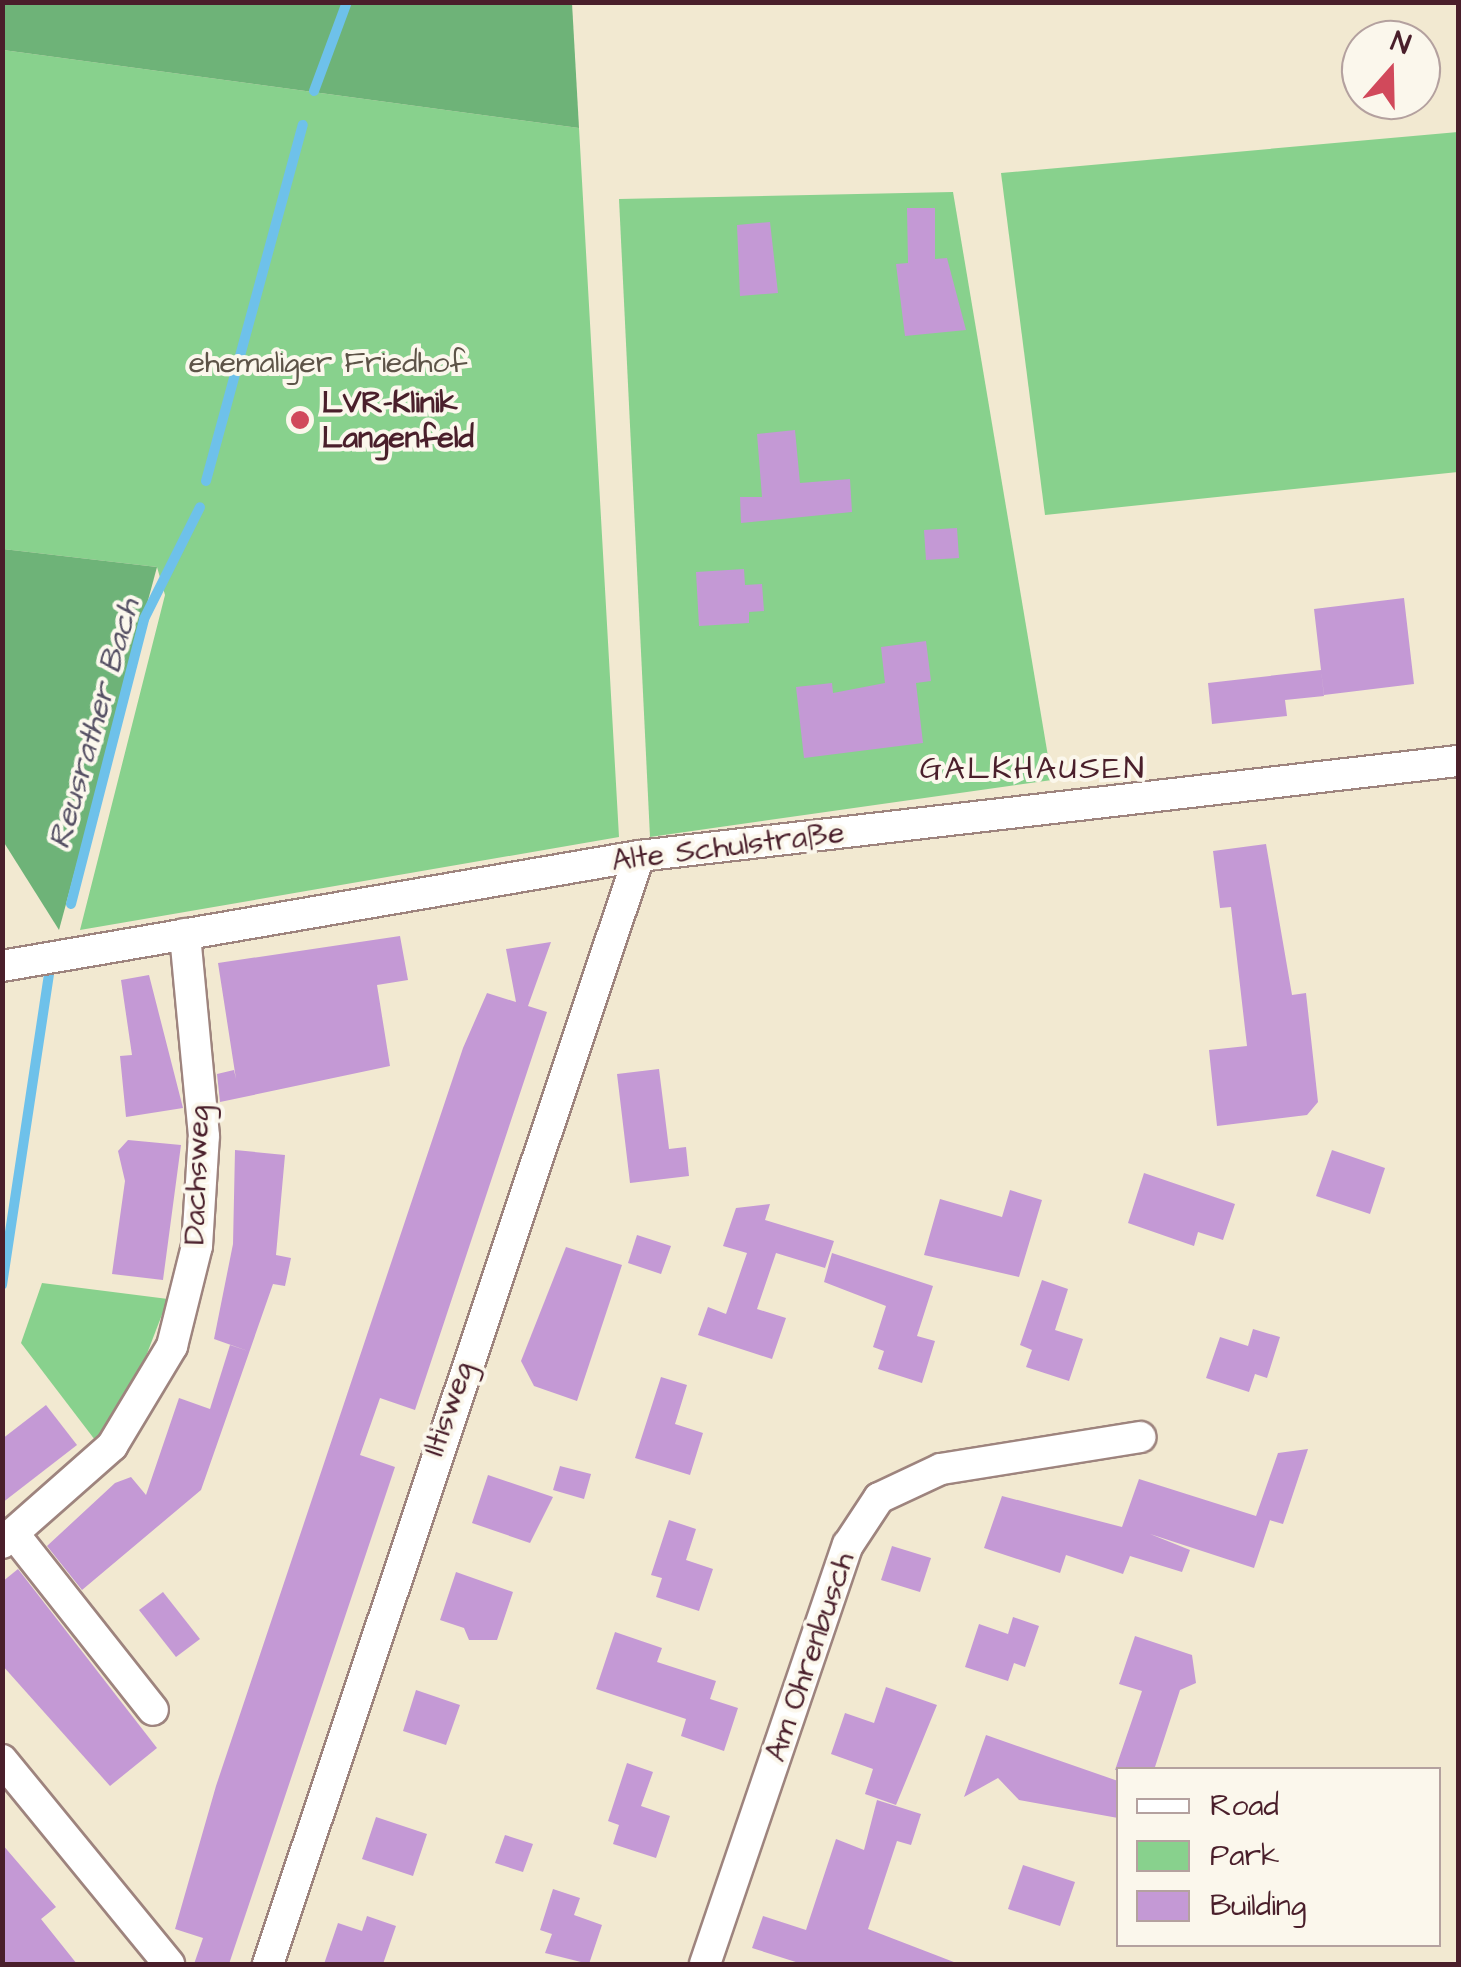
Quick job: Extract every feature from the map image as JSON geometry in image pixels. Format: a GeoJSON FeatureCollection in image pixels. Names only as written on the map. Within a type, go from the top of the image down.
{"type":"FeatureCollection","features":[{"type":"Feature","properties":{"kind":"street","name":"Alte Schulstraße"},"geometry":{"type":"LineString","coordinates":[[2,966],[639,856],[1458,761]]}},
{"type":"Feature","properties":{"kind":"street","name":"Iltisweg"},"geometry":{"type":"LineString","coordinates":[[268,1964],[639,856]]}},
{"type":"Feature","properties":{"kind":"street","name":"Dachsweg"},"geometry":{"type":"LineString","coordinates":[[153,1710],[8,1539],[112,1446],[172,1346],[197,1246],[204,1136],[185,934]]}},
{"type":"Feature","properties":{"kind":"street","name":"Am Ohrenbusch"},"geometry":{"type":"LineString","coordinates":[[705,1964],[848,1545],[879,1498],[941,1469],[1140,1437]]}},
{"type":"Feature","properties":{"kind":"street"},"geometry":{"type":"LineString","coordinates":[[2,1760],[169,1964]]}},
{"type":"Feature","properties":{"kind":"green space"},"geometry":{"type":"Polygon","coordinates":[[[3,2],[572,3],[579,128],[3,50],[3,2]]]}},
{"type":"Feature","properties":{"kind":"green space","name":"ehemaliger Friedhof"},"geometry":{"type":"Polygon","coordinates":[[[3,50],[579,128],[619,837],[80,930],[165,595],[157,567],[3,549],[3,50]]]}},
{"type":"Feature","properties":{"kind":"green space"},"geometry":{"type":"Polygon","coordinates":[[[1458,132],[1458,472],[1045,515],[1001,173],[1458,132]]]}},
{"type":"Feature","properties":{"kind":"green space"},"geometry":{"type":"Polygon","coordinates":[[[953,192],[1052,780],[650,837],[619,199],[953,192]]]}},
{"type":"Feature","properties":{"kind":"green space"},"geometry":{"type":"Polygon","coordinates":[[[3,549],[157,567],[59,930],[3,841],[3,549]]]}},
{"type":"Feature","properties":{"kind":"green space"},"geometry":{"type":"Polygon","coordinates":[[[42,1283],[168,1299],[138,1377],[95,1440],[21,1343],[42,1283]]]}},
{"type":"Feature","properties":{"kind":"building"},"geometry":{"type":"Polygon","coordinates":[[[907,208],[935,208],[935,259],[947,258],[966,330],[905,336],[896,264],[908,263],[907,208]]]}},
{"type":"Feature","properties":{"kind":"building"},"geometry":{"type":"Polygon","coordinates":[[[770,222],[778,293],[740,296],[737,225],[770,222]]]}},
{"type":"Feature","properties":{"kind":"building"},"geometry":{"type":"Polygon","coordinates":[[[795,430],[800,483],[850,479],[852,512],[741,523],[740,497],[762,497],[757,434],[795,430]]]}},
{"type":"Feature","properties":{"kind":"building"},"geometry":{"type":"Polygon","coordinates":[[[957,528],[959,558],[926,560],[924,530],[957,528]]]}},
{"type":"Feature","properties":{"kind":"building"},"geometry":{"type":"Polygon","coordinates":[[[744,569],[745,585],[762,584],[764,611],[749,612],[749,623],[699,626],[696,572],[744,569]]]}},
{"type":"Feature","properties":{"kind":"building"},"geometry":{"type":"Polygon","coordinates":[[[1404,598],[1414,684],[1324,695],[1314,609],[1404,598]]]}},
{"type":"Feature","properties":{"kind":"building"},"geometry":{"type":"Polygon","coordinates":[[[926,641],[931,681],[916,683],[923,743],[804,758],[796,687],[832,683],[833,693],[885,683],[881,647],[926,641]]]}},
{"type":"Feature","properties":{"kind":"building"},"geometry":{"type":"Polygon","coordinates":[[[1321,670],[1324,696],[1285,700],[1287,716],[1212,724],[1208,683],[1321,670]]]}},
{"type":"Feature","properties":{"kind":"building"},"geometry":{"type":"Polygon","coordinates":[[[1266,844],[1292,995],[1306,993],[1318,1102],[1307,1115],[1217,1126],[1209,1050],[1247,1046],[1231,907],[1220,908],[1213,851],[1266,844]]]}},
{"type":"Feature","properties":{"kind":"building"},"geometry":{"type":"Polygon","coordinates":[[[400,936],[408,980],[377,985],[390,1066],[220,1102],[217,1074],[234,1070],[236,1079],[218,963],[400,936]]]}},
{"type":"Feature","properties":{"kind":"building"},"geometry":{"type":"Polygon","coordinates":[[[551,942],[528,1006],[547,1012],[415,1410],[380,1398],[360,1455],[395,1467],[229,1964],[194,1964],[203,1938],[175,1929],[216,1786],[463,1048],[487,993],[516,1002],[506,949],[551,942]]]}},
{"type":"Feature","properties":{"kind":"building"},"geometry":{"type":"Polygon","coordinates":[[[149,975],[183,1108],[126,1117],[120,1056],[132,1055],[121,980],[149,975]]]}},
{"type":"Feature","properties":{"kind":"building"},"geometry":{"type":"Polygon","coordinates":[[[659,1069],[669,1149],[686,1147],[689,1176],[630,1183],[617,1074],[659,1069]]]}},
{"type":"Feature","properties":{"kind":"building"},"geometry":{"type":"Polygon","coordinates":[[[128,1140],[181,1145],[163,1280],[112,1274],[125,1181],[118,1151],[128,1140]]]}},
{"type":"Feature","properties":{"kind":"building"},"geometry":{"type":"Polygon","coordinates":[[[235,1150],[285,1155],[276,1255],[291,1258],[285,1286],[273,1284],[201,1490],[82,1590],[47,1546],[115,1483],[131,1477],[146,1495],[179,1398],[210,1409],[230,1345],[248,1351],[214,1339],[233,1244],[235,1150]]]}},
{"type":"Feature","properties":{"kind":"building"},"geometry":{"type":"Polygon","coordinates":[[[1332,1150],[1385,1168],[1370,1214],[1316,1196],[1332,1150]]]}},
{"type":"Feature","properties":{"kind":"building"},"geometry":{"type":"Polygon","coordinates":[[[1144,1173],[1235,1204],[1223,1240],[1198,1232],[1194,1246],[1128,1223],[1144,1173]]]}},
{"type":"Feature","properties":{"kind":"building"},"geometry":{"type":"Polygon","coordinates":[[[1010,1190],[1042,1200],[1019,1277],[924,1255],[940,1199],[1002,1217],[1010,1190]]]}},
{"type":"Feature","properties":{"kind":"building"},"geometry":{"type":"Polygon","coordinates":[[[770,1204],[765,1220],[834,1241],[825,1268],[776,1253],[757,1309],[786,1318],[772,1359],[698,1335],[708,1307],[726,1314],[747,1253],[723,1246],[736,1208],[770,1204]]]}},
{"type":"Feature","properties":{"kind":"building"},"geometry":{"type":"Polygon","coordinates":[[[637,1235],[671,1246],[661,1274],[628,1263],[637,1235]]]}},
{"type":"Feature","properties":{"kind":"building"},"geometry":{"type":"Polygon","coordinates":[[[566,1247],[622,1265],[577,1401],[534,1386],[521,1361],[566,1247]]]}},
{"type":"Feature","properties":{"kind":"building"},"geometry":{"type":"Polygon","coordinates":[[[832,1253],[933,1286],[917,1336],[935,1341],[922,1383],[878,1369],[884,1351],[873,1347],[886,1306],[824,1282],[832,1253]]]}},
{"type":"Feature","properties":{"kind":"building"},"geometry":{"type":"Polygon","coordinates":[[[1042,1280],[1068,1289],[1055,1330],[1083,1339],[1069,1381],[1026,1367],[1032,1350],[1020,1345],[1042,1280]]]}},
{"type":"Feature","properties":{"kind":"building"},"geometry":{"type":"Polygon","coordinates":[[[1253,1329],[1280,1337],[1267,1378],[1255,1374],[1249,1392],[1206,1378],[1220,1337],[1248,1346],[1253,1329]]]}},
{"type":"Feature","properties":{"kind":"building"},"geometry":{"type":"Polygon","coordinates":[[[661,1377],[687,1385],[675,1424],[703,1433],[690,1475],[635,1458],[661,1377]]]}},
{"type":"Feature","properties":{"kind":"building"},"geometry":{"type":"Polygon","coordinates":[[[46,1405],[77,1445],[2,1503],[2,1439],[46,1405]]]}},
{"type":"Feature","properties":{"kind":"building"},"geometry":{"type":"Polygon","coordinates":[[[1308,1449],[1283,1524],[1270,1520],[1254,1568],[1150,1534],[1190,1550],[1182,1572],[1130,1556],[1123,1574],[1066,1555],[1060,1573],[984,1548],[1002,1496],[1122,1527],[1139,1479],[1256,1516],[1278,1453],[1308,1449]]]}},
{"type":"Feature","properties":{"kind":"building"},"geometry":{"type":"Polygon","coordinates":[[[560,1466],[591,1474],[584,1499],[553,1490],[560,1466]]]}},
{"type":"Feature","properties":{"kind":"building"},"geometry":{"type":"Polygon","coordinates":[[[488,1475],[553,1497],[530,1543],[472,1523],[488,1475]]]}},
{"type":"Feature","properties":{"kind":"building"},"geometry":{"type":"Polygon","coordinates":[[[669,1520],[696,1529],[686,1560],[713,1569],[699,1611],[656,1597],[662,1578],[651,1575],[669,1520]]]}},
{"type":"Feature","properties":{"kind":"building"},"geometry":{"type":"Polygon","coordinates":[[[892,1546],[931,1558],[920,1592],[881,1580],[892,1546]]]}},
{"type":"Feature","properties":{"kind":"building"},"geometry":{"type":"Polygon","coordinates":[[[18,1569],[157,1748],[110,1786],[2,1665],[2,1582],[18,1569]]]}},
{"type":"Feature","properties":{"kind":"building"},"geometry":{"type":"Polygon","coordinates":[[[456,1572],[513,1592],[497,1640],[469,1640],[464,1628],[440,1620],[456,1572]]]}},
{"type":"Feature","properties":{"kind":"building"},"geometry":{"type":"Polygon","coordinates":[[[163,1592],[200,1639],[176,1657],[139,1610],[163,1592]]]}},
{"type":"Feature","properties":{"kind":"building"},"geometry":{"type":"Polygon","coordinates":[[[1013,1617],[1039,1626],[1025,1667],[1014,1663],[1008,1681],[965,1667],[979,1624],[1008,1634],[1013,1617]]]}},
{"type":"Feature","properties":{"kind":"building"},"geometry":{"type":"Polygon","coordinates":[[[615,1632],[662,1648],[657,1662],[716,1681],[710,1699],[738,1708],[724,1751],[681,1736],[686,1719],[596,1689],[615,1632]]]}},
{"type":"Feature","properties":{"kind":"building"},"geometry":{"type":"Polygon","coordinates":[[[1135,1636],[1192,1655],[1196,1683],[1180,1690],[1155,1767],[1116,1767],[1142,1691],[1119,1684],[1135,1636]]]}},
{"type":"Feature","properties":{"kind":"building"},"geometry":{"type":"Polygon","coordinates":[[[886,1687],[937,1705],[896,1805],[865,1794],[873,1769],[831,1754],[845,1713],[874,1723],[886,1687]]]}},
{"type":"Feature","properties":{"kind":"building"},"geometry":{"type":"Polygon","coordinates":[[[416,1690],[460,1705],[446,1745],[403,1731],[416,1690]]]}},
{"type":"Feature","properties":{"kind":"building"},"geometry":{"type":"Polygon","coordinates":[[[986,1735],[1116,1780],[1116,1818],[1019,1800],[998,1778],[964,1797],[986,1735]]]}},
{"type":"Feature","properties":{"kind":"building"},"geometry":{"type":"Polygon","coordinates":[[[627,1763],[653,1772],[641,1806],[670,1816],[656,1858],[613,1844],[619,1825],[608,1821],[627,1763]]]}},
{"type":"Feature","properties":{"kind":"building"},"geometry":{"type":"Polygon","coordinates":[[[877,1800],[921,1814],[911,1845],[897,1841],[868,1929],[959,1964],[802,1964],[752,1948],[763,1916],[806,1930],[836,1839],[864,1850],[877,1800]]]}},
{"type":"Feature","properties":{"kind":"building"},"geometry":{"type":"Polygon","coordinates":[[[376,1817],[427,1834],[413,1876],[362,1859],[376,1817]]]}},
{"type":"Feature","properties":{"kind":"building"},"geometry":{"type":"Polygon","coordinates":[[[505,1835],[533,1844],[523,1872],[495,1863],[505,1835]]]}},
{"type":"Feature","properties":{"kind":"building"},"geometry":{"type":"Polygon","coordinates":[[[2,1844],[56,1907],[41,1919],[77,1964],[2,1964],[2,1844]]]}},
{"type":"Feature","properties":{"kind":"building"},"geometry":{"type":"Polygon","coordinates":[[[1023,1865],[1075,1882],[1060,1926],[1008,1909],[1023,1865]]]}},
{"type":"Feature","properties":{"kind":"building"},"geometry":{"type":"Polygon","coordinates":[[[553,1889],[580,1898],[574,1915],[602,1925],[589,1964],[545,1953],[552,1934],[540,1930],[553,1889]]]}},
{"type":"Feature","properties":{"kind":"building"},"geometry":{"type":"Polygon","coordinates":[[[367,1916],[396,1926],[383,1964],[324,1964],[338,1923],[362,1931],[367,1916]]]}},
{"type":"Feature","properties":{"kind":"waterway","name":"Reusrather Bach"},"geometry":{"type":"LineString","coordinates":[[314,91],[347,2]]}},
{"type":"Feature","properties":{"kind":"waterway","name":"Reusrather Bach"},"geometry":{"type":"LineString","coordinates":[[206,481],[303,125]]}},
{"type":"Feature","properties":{"kind":"waterway","name":"Reusrather Bach"},"geometry":{"type":"LineString","coordinates":[[71,904],[144,619],[200,507]]}},
{"type":"Feature","properties":{"kind":"waterway","name":"Reusrather Bach"},"geometry":{"type":"LineString","coordinates":[[2,1285],[49,974]]}},
{"type":"Feature","properties":{"kind":"place","name":"LVR-Klinik Langenfeld"},"geometry":{"type":"Point","coordinates":[300,420]}},
{"type":"Feature","properties":{"kind":"district","name":"GALKHAUSEN"},"geometry":{"type":"Point","coordinates":[1033,769]}}]}
